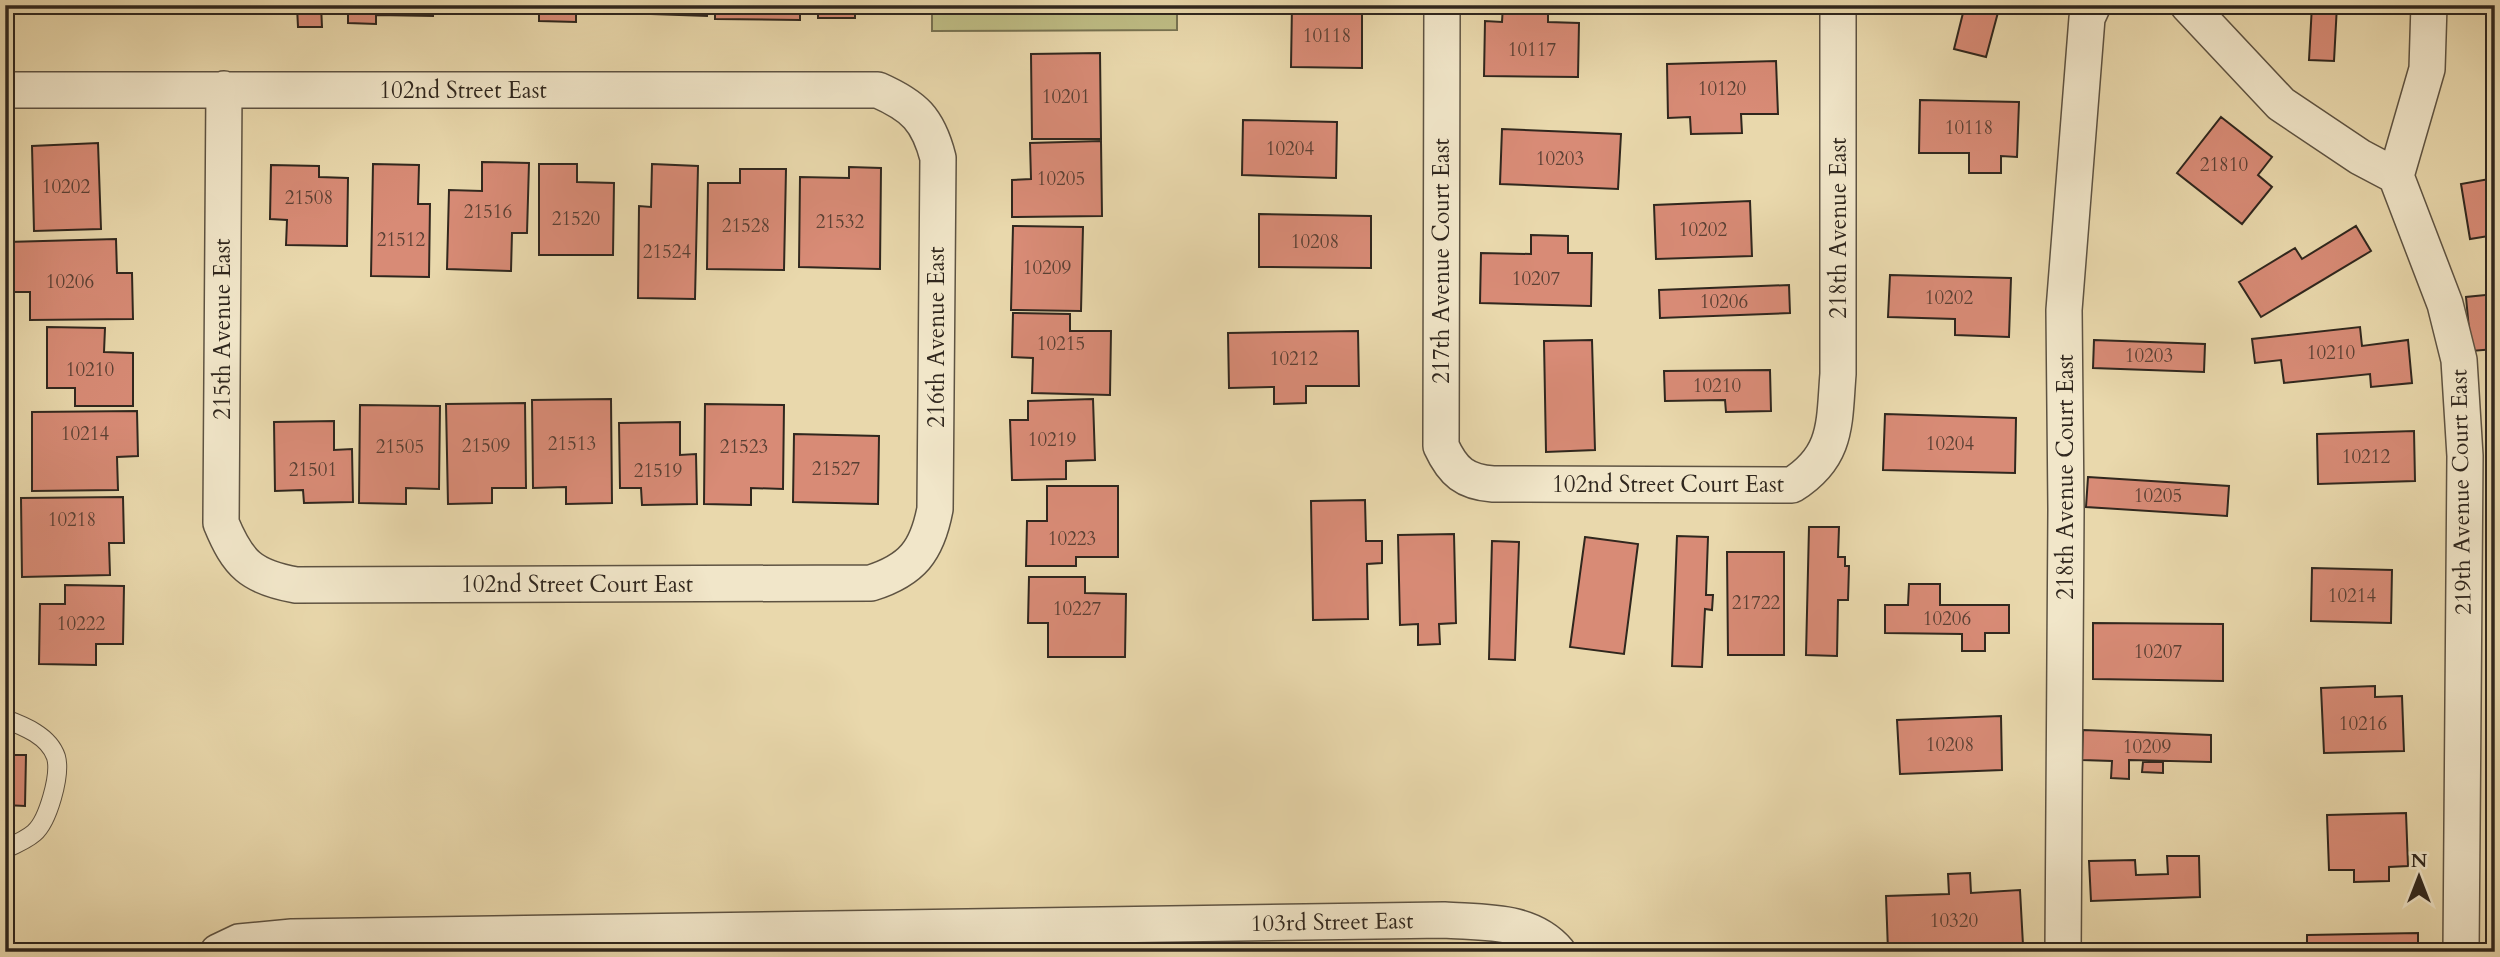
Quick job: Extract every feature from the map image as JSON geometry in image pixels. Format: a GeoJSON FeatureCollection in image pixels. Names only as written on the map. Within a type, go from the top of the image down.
{"type":"FeatureCollection","features":[{"type":"Feature","properties":{"kind":"street","name":"217th Avenue Court East"},"geometry":{"type":"LineString","coordinates":[[1442,5],[1441,446],[1459,476],[1475,483],[1493,484]]}},
{"type":"Feature","properties":{"kind":"street","name":"218th Avenue East"},"geometry":{"type":"LineString","coordinates":[[1827,450],[1835,415],[1838,374],[1838,5]]}},
{"type":"Feature","properties":{"kind":"street","name":"218th Avenue Court East"},"geometry":{"type":"LineString","coordinates":[[2063,952],[2066,510],[2064,310],[2087,18],[2093,5]]}},
{"type":"Feature","properties":{"kind":"street"},"geometry":{"type":"LineString","coordinates":[[2188,5],[2281,104],[2360,157],[2396,176],[2427,69],[2429,5]]}},
{"type":"Feature","properties":{"kind":"street","name":"215th Avenue East"},"geometry":{"type":"LineString","coordinates":[[224,89],[221,523],[233,552],[242,563]]}},
{"type":"Feature","properties":{"kind":"street","name":"102nd Street East"},"geometry":{"type":"LineString","coordinates":[[5,90],[878,90],[916,111]]}},
{"type":"Feature","properties":{"kind":"street","name":"216th Avenue East"},"geometry":{"type":"LineString","coordinates":[[912,562],[930,534],[935,509],[937,158],[932,136],[916,111]]}},
{"type":"Feature","properties":{"kind":"street","name":"219th Avenue Court East"},"geometry":{"type":"LineString","coordinates":[[2396,176],[2445,304],[2459,360],[2465,456],[2461,952]]}},
{"type":"Feature","properties":{"kind":"street","name":"102nd Street Court East"},"geometry":{"type":"LineString","coordinates":[[1493,484],[1792,485],[1813,472],[1827,450]]}},
{"type":"Feature","properties":{"kind":"street","name":"102nd Street Court East"},"geometry":{"type":"LineString","coordinates":[[242,563],[269,580],[296,585],[871,583],[896,575],[912,562]]}},
{"type":"Feature","properties":{"kind":"street","name":"103rd Street East"},"geometry":{"type":"LineString","coordinates":[[218,952],[239,942],[292,937],[1444,920],[1517,926],[1545,936],[1558,952]]}},
{"type":"Feature","properties":{"kind":"lane"},"geometry":{"type":"LineString","coordinates":[[5,719],[26,726],[45,742],[56,757],[57,786],[36,832],[5,849]]}},
{"type":"Feature","properties":{"kind":"shaded area"},"geometry":{"type":"Polygon","coordinates":[[[932,5],[1177,5],[1177,30],[932,31],[932,5]]]}},
{"type":"Feature","properties":{"kind":"building"},"geometry":{"type":"Polygon","coordinates":[[[5,5],[54,5],[54,9],[5,9],[5,5]]]}},
{"type":"Feature","properties":{"kind":"building"},"geometry":{"type":"Polygon","coordinates":[[[105,5],[158,5],[158,8],[105,8],[105,5]]]}},
{"type":"Feature","properties":{"kind":"building"},"geometry":{"type":"Polygon","coordinates":[[[250,5],[250,9],[165,7],[250,5]]]}},
{"type":"Feature","properties":{"kind":"building"},"geometry":{"type":"Polygon","coordinates":[[[264,5],[321,5],[322,27],[298,27],[297,7],[264,8],[264,5]]]}},
{"type":"Feature","properties":{"kind":"building"},"geometry":{"type":"Polygon","coordinates":[[[348,5],[433,5],[433,16],[376,15],[376,24],[348,23],[348,5]]]}},
{"type":"Feature","properties":{"kind":"building"},"geometry":{"type":"Polygon","coordinates":[[[440,5],[525,5],[525,13],[440,14],[440,5]]]}},
{"type":"Feature","properties":{"kind":"building"},"geometry":{"type":"Polygon","coordinates":[[[539,5],[576,5],[576,22],[539,21],[539,5]]]}},
{"type":"Feature","properties":{"kind":"building"},"geometry":{"type":"Polygon","coordinates":[[[623,5],[708,5],[707,16],[623,13],[623,5]]]}},
{"type":"Feature","properties":{"kind":"building"},"geometry":{"type":"Polygon","coordinates":[[[715,5],[800,5],[800,20],[715,19],[715,5]]]}},
{"type":"Feature","properties":{"kind":"building"},"geometry":{"type":"Polygon","coordinates":[[[818,5],[855,5],[855,18],[818,18],[818,5]]]}},
{"type":"Feature","properties":{"kind":"building"},"geometry":{"type":"Polygon","coordinates":[[[1292,5],[1362,5],[1362,68],[1291,67],[1292,5]]]}},
{"type":"Feature","properties":{"kind":"building"},"geometry":{"type":"Polygon","coordinates":[[[1503,5],[1548,5],[1548,22],[1579,23],[1578,77],[1484,76],[1485,21],[1502,22],[1503,5]]]}},
{"type":"Feature","properties":{"kind":"building"},"geometry":{"type":"Polygon","coordinates":[[[1965,5],[2000,5],[1986,57],[1954,49],[1965,5]]]}},
{"type":"Feature","properties":{"kind":"building"},"geometry":{"type":"Polygon","coordinates":[[[2312,5],[2337,5],[2334,61],[2309,60],[2312,5]]]}},
{"type":"Feature","properties":{"kind":"building"},"geometry":{"type":"Polygon","coordinates":[[[1100,53],[1101,139],[1032,139],[1031,54],[1100,53]]]}},
{"type":"Feature","properties":{"kind":"building"},"geometry":{"type":"Polygon","coordinates":[[[1776,61],[1778,114],[1741,114],[1742,133],[1691,134],[1690,117],[1668,118],[1667,64],[1776,61]]]}},
{"type":"Feature","properties":{"kind":"building"},"geometry":{"type":"Polygon","coordinates":[[[1920,100],[2019,102],[2017,157],[2001,156],[2001,173],[1969,173],[1969,153],[1919,153],[1920,100]]]}},
{"type":"Feature","properties":{"kind":"building"},"geometry":{"type":"Polygon","coordinates":[[[2221,117],[2272,157],[2258,175],[2272,187],[2242,224],[2177,173],[2221,117]]]}},
{"type":"Feature","properties":{"kind":"building"},"geometry":{"type":"Polygon","coordinates":[[[1243,120],[1337,122],[1336,178],[1242,175],[1243,120]]]}},
{"type":"Feature","properties":{"kind":"building"},"geometry":{"type":"Polygon","coordinates":[[[1502,129],[1621,134],[1618,189],[1500,184],[1502,129]]]}},
{"type":"Feature","properties":{"kind":"building"},"geometry":{"type":"Polygon","coordinates":[[[1101,141],[1102,216],[1012,217],[1012,180],[1031,179],[1030,143],[1101,141]]]}},
{"type":"Feature","properties":{"kind":"building"},"geometry":{"type":"Polygon","coordinates":[[[98,143],[101,229],[34,231],[32,146],[98,143]]]}},
{"type":"Feature","properties":{"kind":"building"},"geometry":{"type":"Polygon","coordinates":[[[482,162],[529,163],[527,233],[512,233],[511,271],[447,269],[449,190],[482,191],[482,162]]]}},
{"type":"Feature","properties":{"kind":"building"},"geometry":{"type":"Polygon","coordinates":[[[373,164],[419,165],[418,204],[430,204],[429,277],[371,276],[373,164]]]}},
{"type":"Feature","properties":{"kind":"building"},"geometry":{"type":"Polygon","coordinates":[[[539,164],[577,164],[577,182],[614,183],[613,255],[539,255],[539,164]]]}},
{"type":"Feature","properties":{"kind":"building"},"geometry":{"type":"Polygon","coordinates":[[[652,164],[698,166],[695,299],[638,298],[639,206],[651,207],[652,164]]]}},
{"type":"Feature","properties":{"kind":"building"},"geometry":{"type":"Polygon","coordinates":[[[271,165],[319,166],[319,177],[348,178],[347,246],[286,245],[287,220],[270,219],[271,165]]]}},
{"type":"Feature","properties":{"kind":"building"},"geometry":{"type":"Polygon","coordinates":[[[849,167],[881,168],[880,269],[799,267],[800,177],[849,178],[849,167]]]}},
{"type":"Feature","properties":{"kind":"building"},"geometry":{"type":"Polygon","coordinates":[[[740,169],[786,169],[784,270],[707,269],[708,183],[740,183],[740,169]]]}},
{"type":"Feature","properties":{"kind":"building"},"geometry":{"type":"Polygon","coordinates":[[[2495,178],[2495,235],[2470,239],[2461,184],[2495,178]]]}},
{"type":"Feature","properties":{"kind":"building"},"geometry":{"type":"Polygon","coordinates":[[[1750,201],[1752,256],[1656,259],[1654,205],[1750,201]]]}},
{"type":"Feature","properties":{"kind":"building"},"geometry":{"type":"Polygon","coordinates":[[[1259,214],[1371,216],[1371,268],[1259,267],[1259,214]]]}},
{"type":"Feature","properties":{"kind":"building"},"geometry":{"type":"Polygon","coordinates":[[[1013,226],[1083,227],[1081,311],[1011,310],[1013,226]]]}},
{"type":"Feature","properties":{"kind":"building"},"geometry":{"type":"Polygon","coordinates":[[[2356,226],[2371,251],[2261,317],[2239,282],[2295,248],[2302,259],[2356,226]]]}},
{"type":"Feature","properties":{"kind":"building"},"geometry":{"type":"Polygon","coordinates":[[[1531,235],[1568,236],[1568,253],[1592,253],[1591,306],[1480,303],[1481,253],[1531,254],[1531,235]]]}},
{"type":"Feature","properties":{"kind":"building"},"geometry":{"type":"Polygon","coordinates":[[[116,239],[117,273],[132,273],[133,319],[30,320],[30,292],[8,292],[7,242],[116,239]]]}},
{"type":"Feature","properties":{"kind":"building"},"geometry":{"type":"Polygon","coordinates":[[[1890,275],[2011,278],[2009,337],[1955,335],[1955,319],[1888,317],[1890,275]]]}},
{"type":"Feature","properties":{"kind":"building"},"geometry":{"type":"Polygon","coordinates":[[[1789,285],[1790,313],[1660,318],[1659,290],[1789,285]]]}},
{"type":"Feature","properties":{"kind":"building"},"geometry":{"type":"Polygon","coordinates":[[[2495,294],[2495,349],[2471,351],[2466,297],[2495,294]]]}},
{"type":"Feature","properties":{"kind":"building"},"geometry":{"type":"Polygon","coordinates":[[[1013,313],[1070,314],[1070,331],[1111,331],[1110,395],[1032,393],[1033,358],[1012,357],[1013,313]]]}},
{"type":"Feature","properties":{"kind":"building"},"geometry":{"type":"Polygon","coordinates":[[[47,327],[105,328],[104,352],[133,353],[133,406],[75,406],[75,388],[47,388],[47,327]]]}},
{"type":"Feature","properties":{"kind":"building"},"geometry":{"type":"Polygon","coordinates":[[[2360,327],[2362,346],[2408,340],[2412,383],[2371,387],[2370,374],[2284,383],[2281,360],[2255,363],[2252,339],[2360,327]]]}},
{"type":"Feature","properties":{"kind":"building"},"geometry":{"type":"Polygon","coordinates":[[[1358,331],[1359,386],[1306,386],[1306,403],[1274,404],[1274,387],[1229,388],[1228,333],[1358,331]]]}},
{"type":"Feature","properties":{"kind":"building"},"geometry":{"type":"Polygon","coordinates":[[[1592,340],[1595,450],[1546,452],[1544,341],[1592,340]]]}},
{"type":"Feature","properties":{"kind":"building"},"geometry":{"type":"Polygon","coordinates":[[[2094,340],[2205,344],[2204,372],[2093,368],[2094,340]]]}},
{"type":"Feature","properties":{"kind":"building"},"geometry":{"type":"Polygon","coordinates":[[[1770,370],[1771,411],[1726,412],[1725,400],[1665,401],[1664,371],[1770,370]]]}},
{"type":"Feature","properties":{"kind":"building"},"geometry":{"type":"Polygon","coordinates":[[[611,399],[612,503],[566,504],[566,487],[533,488],[532,400],[611,399]]]}},
{"type":"Feature","properties":{"kind":"building"},"geometry":{"type":"Polygon","coordinates":[[[1093,399],[1095,460],[1066,461],[1066,479],[1012,480],[1010,420],[1028,420],[1028,401],[1093,399]]]}},
{"type":"Feature","properties":{"kind":"building"},"geometry":{"type":"Polygon","coordinates":[[[525,403],[526,488],[492,488],[492,503],[448,504],[446,404],[525,403]]]}},
{"type":"Feature","properties":{"kind":"building"},"geometry":{"type":"Polygon","coordinates":[[[705,404],[784,405],[783,489],[751,488],[751,505],[704,504],[705,404]]]}},
{"type":"Feature","properties":{"kind":"building"},"geometry":{"type":"Polygon","coordinates":[[[360,405],[440,406],[439,489],[406,488],[406,504],[359,503],[360,405]]]}},
{"type":"Feature","properties":{"kind":"building"},"geometry":{"type":"Polygon","coordinates":[[[137,411],[138,456],[117,457],[118,490],[32,491],[32,412],[137,411]]]}},
{"type":"Feature","properties":{"kind":"building"},"geometry":{"type":"Polygon","coordinates":[[[1885,414],[2016,418],[2015,473],[1883,470],[1885,414]]]}},
{"type":"Feature","properties":{"kind":"building"},"geometry":{"type":"Polygon","coordinates":[[[334,421],[334,450],[352,449],[353,502],[304,503],[303,490],[275,491],[274,422],[334,421]]]}},
{"type":"Feature","properties":{"kind":"building"},"geometry":{"type":"Polygon","coordinates":[[[680,422],[680,455],[696,454],[697,504],[642,505],[641,488],[620,488],[619,423],[680,422]]]}},
{"type":"Feature","properties":{"kind":"building"},"geometry":{"type":"Polygon","coordinates":[[[2414,431],[2415,481],[2318,484],[2317,434],[2414,431]]]}},
{"type":"Feature","properties":{"kind":"building"},"geometry":{"type":"Polygon","coordinates":[[[794,434],[879,436],[878,504],[793,502],[794,434]]]}},
{"type":"Feature","properties":{"kind":"building"},"geometry":{"type":"Polygon","coordinates":[[[2088,477],[2229,486],[2227,516],[2086,507],[2088,477]]]}},
{"type":"Feature","properties":{"kind":"building"},"geometry":{"type":"Polygon","coordinates":[[[1047,486],[1118,486],[1118,557],[1076,557],[1076,566],[1026,566],[1027,521],[1047,521],[1047,486]]]}},
{"type":"Feature","properties":{"kind":"building"},"geometry":{"type":"Polygon","coordinates":[[[123,497],[124,543],[109,543],[110,575],[22,577],[21,498],[123,497]]]}},
{"type":"Feature","properties":{"kind":"building"},"geometry":{"type":"Polygon","coordinates":[[[1365,500],[1366,541],[1382,541],[1382,563],[1367,564],[1368,619],[1313,620],[1311,501],[1365,500]]]}},
{"type":"Feature","properties":{"kind":"building"},"geometry":{"type":"Polygon","coordinates":[[[1809,527],[1839,527],[1838,557],[1845,557],[1845,566],[1849,566],[1848,600],[1838,600],[1837,656],[1806,655],[1809,527]]]}},
{"type":"Feature","properties":{"kind":"building"},"geometry":{"type":"Polygon","coordinates":[[[1454,534],[1456,623],[1439,624],[1440,644],[1418,645],[1418,624],[1400,625],[1398,535],[1454,534]]]}},
{"type":"Feature","properties":{"kind":"building"},"geometry":{"type":"Polygon","coordinates":[[[1677,536],[1708,537],[1706,595],[1713,595],[1712,610],[1705,609],[1702,667],[1672,666],[1677,536]]]}},
{"type":"Feature","properties":{"kind":"building"},"geometry":{"type":"Polygon","coordinates":[[[1585,537],[1638,544],[1624,654],[1570,647],[1585,537]]]}},
{"type":"Feature","properties":{"kind":"building"},"geometry":{"type":"Polygon","coordinates":[[[1492,541],[1519,542],[1515,660],[1489,659],[1492,541]]]}},
{"type":"Feature","properties":{"kind":"building"},"geometry":{"type":"Polygon","coordinates":[[[1727,552],[1784,552],[1784,655],[1728,655],[1727,552]]]}},
{"type":"Feature","properties":{"kind":"building"},"geometry":{"type":"Polygon","coordinates":[[[2312,568],[2392,570],[2391,623],[2311,621],[2312,568]]]}},
{"type":"Feature","properties":{"kind":"building"},"geometry":{"type":"Polygon","coordinates":[[[1029,577],[1085,577],[1085,593],[1126,594],[1125,657],[1048,657],[1048,623],[1028,623],[1029,577]]]}},
{"type":"Feature","properties":{"kind":"building"},"geometry":{"type":"Polygon","coordinates":[[[1909,584],[1940,584],[1940,605],[2009,605],[2009,633],[1985,633],[1985,651],[1962,651],[1962,634],[1885,633],[1885,605],[1908,605],[1909,584]]]}},
{"type":"Feature","properties":{"kind":"building"},"geometry":{"type":"Polygon","coordinates":[[[65,585],[124,586],[123,644],[96,644],[96,665],[39,664],[40,604],[65,604],[65,585]]]}},
{"type":"Feature","properties":{"kind":"building"},"geometry":{"type":"Polygon","coordinates":[[[2093,623],[2223,624],[2223,681],[2093,679],[2093,623]]]}},
{"type":"Feature","properties":{"kind":"building"},"geometry":{"type":"Polygon","coordinates":[[[2375,686],[2375,697],[2402,696],[2404,751],[2324,753],[2321,688],[2375,686]]]}},
{"type":"Feature","properties":{"kind":"building"},"geometry":{"type":"Polygon","coordinates":[[[2001,716],[2002,770],[1900,774],[1897,720],[2001,716]]]}},
{"type":"Feature","properties":{"kind":"building"},"geometry":{"type":"Polygon","coordinates":[[[2083,730],[2211,735],[2211,762],[2129,760],[2129,779],[2111,778],[2112,761],[2082,760],[2083,730]]]}},
{"type":"Feature","properties":{"kind":"building"},"geometry":{"type":"Polygon","coordinates":[[[2488,752],[2495,752],[2495,801],[2489,801],[2488,752]]]}},
{"type":"Feature","properties":{"kind":"building"},"geometry":{"type":"Polygon","coordinates":[[[5,755],[26,755],[25,806],[5,805],[5,755]]]}},
{"type":"Feature","properties":{"kind":"building"},"geometry":{"type":"Polygon","coordinates":[[[2143,762],[2163,762],[2163,773],[2142,772],[2143,762]]]}},
{"type":"Feature","properties":{"kind":"building"},"geometry":{"type":"Polygon","coordinates":[[[2406,813],[2408,866],[2389,867],[2389,881],[2354,882],[2354,870],[2329,870],[2327,815],[2406,813]]]}},
{"type":"Feature","properties":{"kind":"building"},"geometry":{"type":"Polygon","coordinates":[[[2167,856],[2199,856],[2200,897],[2091,901],[2089,861],[2135,860],[2136,875],[2168,874],[2167,856]]]}},
{"type":"Feature","properties":{"kind":"building"},"geometry":{"type":"Polygon","coordinates":[[[1970,873],[1971,893],[2020,890],[2023,945],[1977,947],[1978,952],[1961,952],[1961,948],[1888,951],[1886,896],[1949,894],[1948,874],[1970,873]]]}},
{"type":"Feature","properties":{"kind":"building"},"geometry":{"type":"Polygon","coordinates":[[[2418,933],[2418,952],[2307,952],[2307,935],[2418,933]]]}}]}
